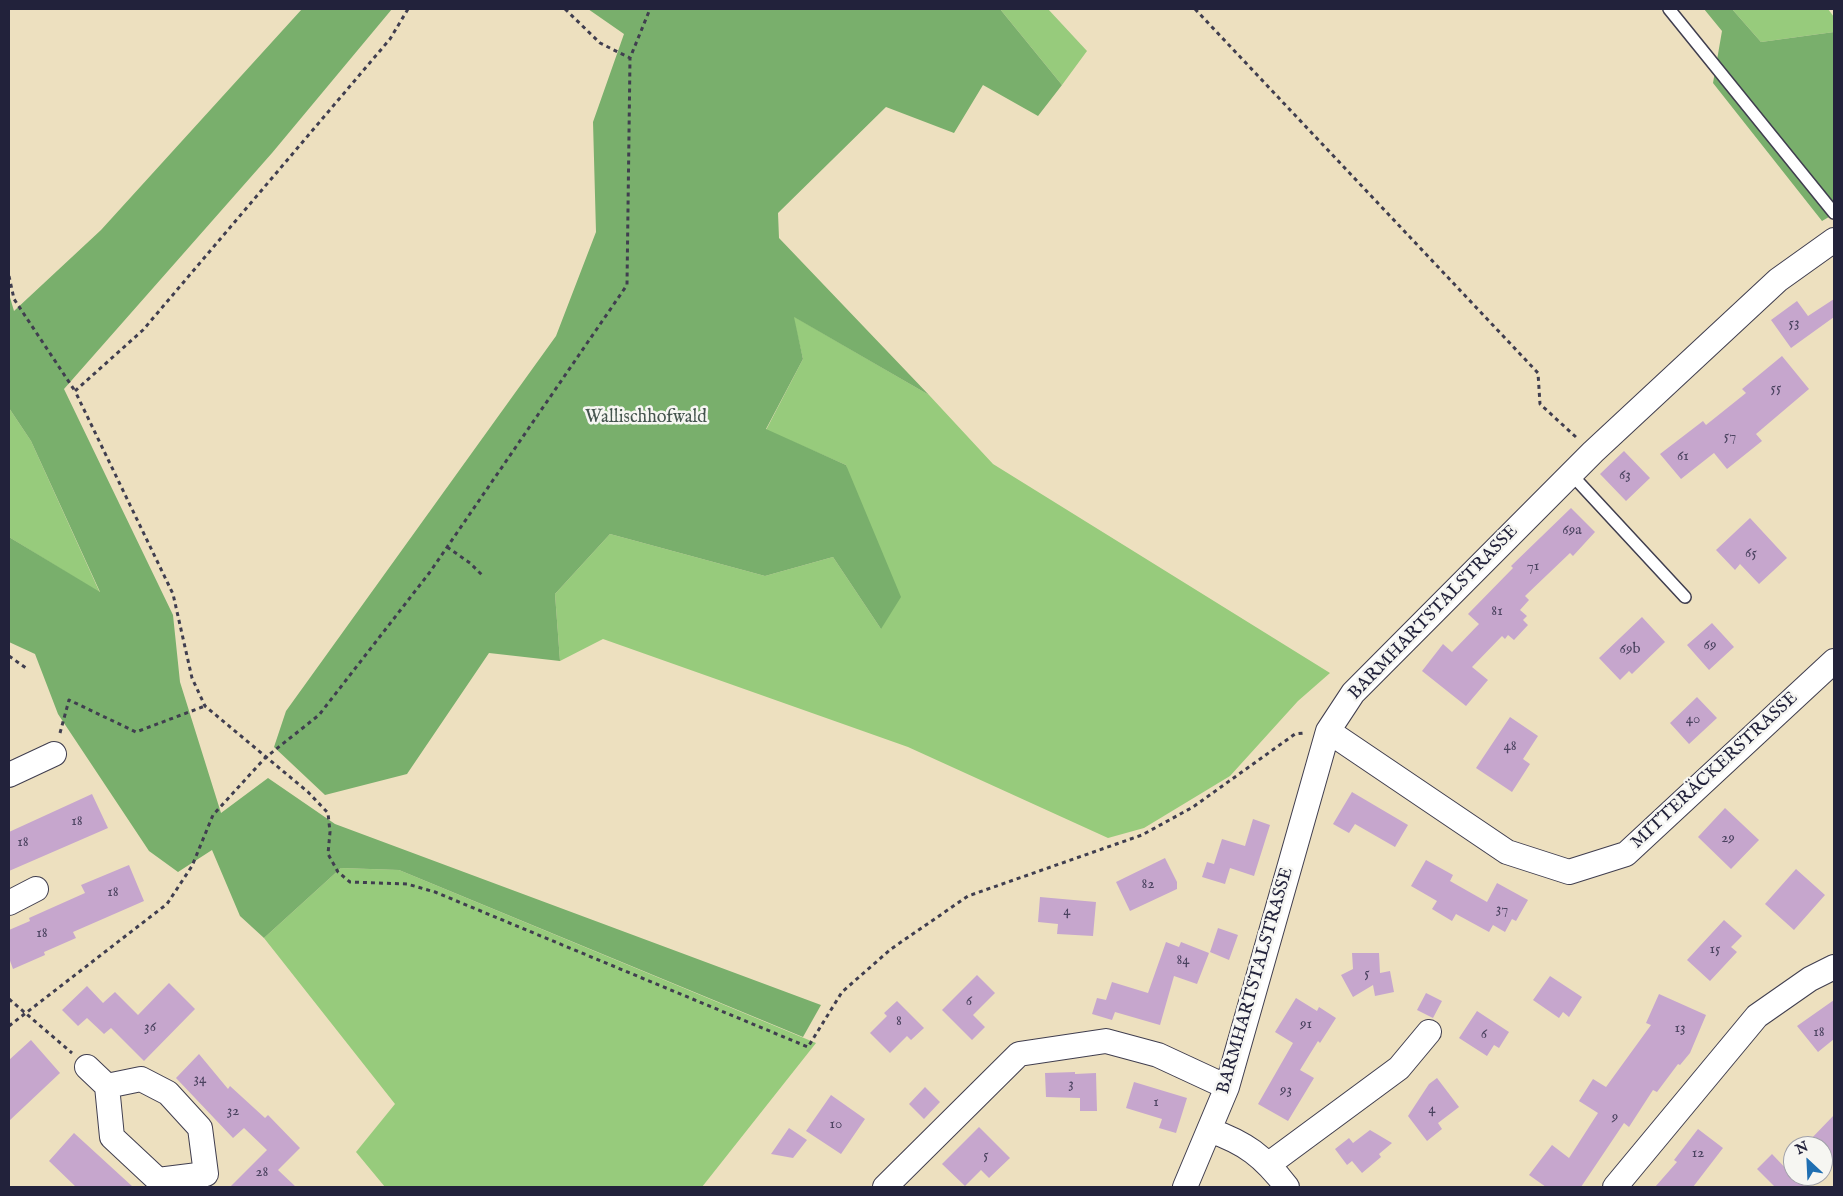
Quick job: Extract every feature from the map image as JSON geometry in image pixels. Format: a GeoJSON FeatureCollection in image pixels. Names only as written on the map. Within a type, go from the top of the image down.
{"type":"FeatureCollection","features":[{"type":"Feature","properties":{"kind":"street","name":"BARMHARTSTALSTRASSE"},"geometry":{"type":"LineString","coordinates":[[1185,1187],[1227,1087],[1328,731],[1353,693],[1593,452],[1778,280],[1834,240]]}},
{"type":"Feature","properties":{"kind":"street","name":"MITTERÄCKERSTRASSE"},"geometry":{"type":"LineString","coordinates":[[1328,731],[1507,852],[1569,872],[1626,854],[1834,661]]}},
{"type":"Feature","properties":{"kind":"street"},"geometry":{"type":"LineString","coordinates":[[9,775],[54,754]]}},
{"type":"Feature","properties":{"kind":"street"},"geometry":{"type":"LineString","coordinates":[[9,903],[36,888]]}},
{"type":"Feature","properties":{"kind":"street"},"geometry":{"type":"LineString","coordinates":[[1615,1187],[1756,1016],[1810,979],[1834,967]]}},
{"type":"Feature","properties":{"kind":"street"},"geometry":{"type":"LineString","coordinates":[[1269,1164],[1399,1068],[1429,1032]]}},
{"type":"Feature","properties":{"kind":"street"},"geometry":{"type":"LineString","coordinates":[[885,1187],[1019,1054],[1106,1041],[1158,1055],[1227,1087]]}},
{"type":"Feature","properties":{"kind":"street"},"geometry":{"type":"LineString","coordinates":[[87,1067],[107,1086],[112,1136],[158,1180],[213,1181],[200,1128],[168,1093],[141,1079],[107,1086]]}},
{"type":"Feature","properties":{"kind":"street"},"geometry":{"type":"LineString","coordinates":[[1208,1130],[1236,1140],[1269,1164],[1287,1187]]}},
{"type":"Feature","properties":{"kind":"lane"},"geometry":{"type":"LineString","coordinates":[[1669,9],[1834,213]]}},
{"type":"Feature","properties":{"kind":"lane"},"geometry":{"type":"LineString","coordinates":[[1571,474],[1685,597]]}},
{"type":"Feature","properties":{"kind":"path"},"geometry":{"type":"LineString","coordinates":[[75,391],[143,330],[390,39],[408,9]]}},
{"type":"Feature","properties":{"kind":"path"},"geometry":{"type":"LineString","coordinates":[[566,9],[600,43],[630,58]]}},
{"type":"Feature","properties":{"kind":"path"},"geometry":{"type":"LineString","coordinates":[[9,1026],[24,1012],[167,904],[192,866],[214,815],[265,758],[319,714],[447,547],[627,285],[630,58],[650,9]]}},
{"type":"Feature","properties":{"kind":"path"},"geometry":{"type":"LineString","coordinates":[[1195,9],[1538,373],[1540,404],[1593,452]]}},
{"type":"Feature","properties":{"kind":"path"},"geometry":{"type":"LineString","coordinates":[[9,276],[14,299],[75,391],[173,594],[192,678],[205,706],[308,792],[328,813],[330,832],[328,854],[338,872],[350,882],[407,884],[435,892],[808,1047],[842,992],[892,949],[968,896],[1142,835],[1194,807],[1295,734],[1328,731]]}},
{"type":"Feature","properties":{"kind":"path"},"geometry":{"type":"LineString","coordinates":[[447,547],[470,562],[484,576]]}},
{"type":"Feature","properties":{"kind":"path"},"geometry":{"type":"LineString","coordinates":[[9,656],[26,668]]}},
{"type":"Feature","properties":{"kind":"path"},"geometry":{"type":"LineString","coordinates":[[54,754],[69,700],[136,732],[205,706]]}},
{"type":"Feature","properties":{"kind":"path"},"geometry":{"type":"LineString","coordinates":[[9,999],[87,1067]]}},
{"type":"Feature","properties":{"kind":"green space"},"geometry":{"type":"Polygon","coordinates":[[[302,9],[392,9],[272,153],[64,389],[173,615],[180,682],[221,813],[268,778],[335,824],[821,1005],[803,1037],[399,870],[341,868],[264,938],[240,916],[212,850],[178,872],[149,851],[58,714],[35,654],[9,642],[9,537],[100,592],[31,441],[9,408],[9,294],[14,311],[101,230],[302,9]]]}},
{"type":"Feature","properties":{"kind":"green space","name":"Wallischhofwald"},"geometry":{"type":"Polygon","coordinates":[[[588,9],[1000,9],[1062,85],[1038,116],[983,85],[954,133],[886,107],[778,213],[779,238],[929,395],[794,317],[803,359],[766,429],[846,465],[901,597],[881,629],[833,557],[765,576],[610,534],[555,594],[560,661],[489,653],[407,774],[325,795],[274,747],[286,711],[556,336],[596,232],[593,122],[624,34],[588,9]]]}},
{"type":"Feature","properties":{"kind":"green space"},"geometry":{"type":"Polygon","coordinates":[[[1000,9],[1048,9],[1087,51],[1062,85],[1000,9]]]}},
{"type":"Feature","properties":{"kind":"green space"},"geometry":{"type":"Polygon","coordinates":[[[1704,9],[1732,9],[1761,42],[1834,32],[1834,214],[1822,221],[1713,83],[1722,31],[1704,9]]]}},
{"type":"Feature","properties":{"kind":"green space"},"geometry":{"type":"Polygon","coordinates":[[[1732,9],[1828,9],[1834,17],[1834,32],[1761,42],[1732,9]]]}},
{"type":"Feature","properties":{"kind":"green space"},"geometry":{"type":"Polygon","coordinates":[[[793,316],[929,395],[993,464],[1330,673],[1298,701],[1230,776],[1144,828],[1108,838],[908,747],[603,639],[560,661],[555,594],[610,534],[765,576],[833,557],[881,629],[846,465],[766,430],[803,359],[793,316]]]}},
{"type":"Feature","properties":{"kind":"green space"},"geometry":{"type":"Polygon","coordinates":[[[9,408],[31,441],[100,593],[9,537],[9,408]]]}},
{"type":"Feature","properties":{"kind":"green space"},"geometry":{"type":"Polygon","coordinates":[[[341,868],[399,870],[816,1043],[702,1187],[385,1187],[356,1152],[395,1104],[264,938],[341,868]]]}},
{"type":"Feature","properties":{"kind":"building"},"geometry":{"type":"Polygon","coordinates":[[[1834,299],[1834,317],[1791,348],[1771,320],[1797,301],[1808,316],[1834,299]]]}},
{"type":"Feature","properties":{"kind":"building"},"geometry":{"type":"Polygon","coordinates":[[[1782,356],[1809,389],[1756,434],[1762,441],[1727,469],[1714,453],[1681,479],[1660,454],[1703,421],[1706,425],[1746,393],[1742,389],[1782,356]]]}},
{"type":"Feature","properties":{"kind":"building"},"geometry":{"type":"Polygon","coordinates":[[[1624,451],[1650,478],[1626,501],[1600,474],[1624,451]]]}},
{"type":"Feature","properties":{"kind":"building"},"geometry":{"type":"Polygon","coordinates":[[[1571,508],[1595,532],[1573,556],[1570,553],[1525,596],[1529,600],[1520,610],[1527,616],[1523,620],[1528,625],[1514,640],[1508,635],[1505,639],[1502,636],[1472,667],[1488,680],[1466,706],[1422,671],[1443,644],[1452,652],[1479,624],[1468,614],[1513,568],[1511,566],[1571,508]]]}},
{"type":"Feature","properties":{"kind":"building"},"geometry":{"type":"Polygon","coordinates":[[[1750,518],[1787,558],[1759,584],[1740,564],[1735,570],[1716,550],[1750,518]]]}},
{"type":"Feature","properties":{"kind":"building"},"geometry":{"type":"Polygon","coordinates":[[[1642,617],[1665,642],[1632,674],[1629,671],[1620,680],[1599,658],[1642,617]]]}},
{"type":"Feature","properties":{"kind":"building"},"geometry":{"type":"Polygon","coordinates":[[[1712,623],[1734,647],[1709,670],[1687,645],[1712,623]]]}},
{"type":"Feature","properties":{"kind":"building"},"geometry":{"type":"Polygon","coordinates":[[[1697,697],[1717,718],[1689,744],[1670,723],[1697,697]]]}},
{"type":"Feature","properties":{"kind":"building"},"geometry":{"type":"Polygon","coordinates":[[[1510,717],[1538,736],[1523,759],[1530,764],[1512,792],[1476,768],[1510,717]]]}},
{"type":"Feature","properties":{"kind":"building"},"geometry":{"type":"Polygon","coordinates":[[[1352,792],[1408,825],[1395,847],[1355,824],[1349,833],[1333,824],[1352,792]]]}},
{"type":"Feature","properties":{"kind":"building"},"geometry":{"type":"Polygon","coordinates":[[[92,794],[108,828],[9,871],[9,832],[92,794]]]}},
{"type":"Feature","properties":{"kind":"building"},"geometry":{"type":"Polygon","coordinates":[[[1725,808],[1759,840],[1731,869],[1698,837],[1725,808]]]}},
{"type":"Feature","properties":{"kind":"building"},"geometry":{"type":"Polygon","coordinates":[[[1253,819],[1270,825],[1254,876],[1230,868],[1225,884],[1202,877],[1207,862],[1214,864],[1222,839],[1245,846],[1253,819]]]}},
{"type":"Feature","properties":{"kind":"building"},"geometry":{"type":"Polygon","coordinates":[[[1165,858],[1177,882],[1177,889],[1130,911],[1116,882],[1165,858]]]}},
{"type":"Feature","properties":{"kind":"building"},"geometry":{"type":"Polygon","coordinates":[[[1426,860],[1453,875],[1450,881],[1487,902],[1497,883],[1528,900],[1516,921],[1512,919],[1505,932],[1493,925],[1489,932],[1456,914],[1452,921],[1432,909],[1437,901],[1411,886],[1426,860]]]}},
{"type":"Feature","properties":{"kind":"building"},"geometry":{"type":"Polygon","coordinates":[[[129,865],[144,901],[73,932],[76,938],[44,952],[45,955],[13,969],[9,958],[9,930],[30,921],[29,918],[85,893],[81,885],[129,865]]]}},
{"type":"Feature","properties":{"kind":"building"},"geometry":{"type":"Polygon","coordinates":[[[1796,869],[1825,895],[1794,930],[1765,904],[1796,869]]]}},
{"type":"Feature","properties":{"kind":"building"},"geometry":{"type":"Polygon","coordinates":[[[1040,897],[1096,902],[1093,936],[1057,934],[1058,924],[1038,922],[1040,897]]]}},
{"type":"Feature","properties":{"kind":"building"},"geometry":{"type":"Polygon","coordinates":[[[1724,920],[1742,936],[1731,947],[1737,952],[1710,981],[1687,960],[1724,920]]]}},
{"type":"Feature","properties":{"kind":"building"},"geometry":{"type":"Polygon","coordinates":[[[1218,928],[1238,935],[1229,960],[1210,952],[1218,928]]]}},
{"type":"Feature","properties":{"kind":"building"},"geometry":{"type":"Polygon","coordinates":[[[1166,942],[1179,947],[1181,942],[1209,953],[1197,984],[1174,976],[1160,1025],[1115,1012],[1112,1020],[1092,1014],[1097,998],[1106,1000],[1112,982],[1148,993],[1166,942]]]}},
{"type":"Feature","properties":{"kind":"building"},"geometry":{"type":"Polygon","coordinates":[[[1352,953],[1379,953],[1380,973],[1390,971],[1394,992],[1375,996],[1373,985],[1353,997],[1341,975],[1353,969],[1352,953]]]}},
{"type":"Feature","properties":{"kind":"building"},"geometry":{"type":"Polygon","coordinates":[[[977,975],[995,993],[973,1015],[985,1027],[972,1040],[942,1010],[977,975]]]}},
{"type":"Feature","properties":{"kind":"building"},"geometry":{"type":"Polygon","coordinates":[[[1550,976],[1582,997],[1569,1017],[1563,1012],[1559,1018],[1533,1000],[1550,976]]]}},
{"type":"Feature","properties":{"kind":"building"},"geometry":{"type":"Polygon","coordinates":[[[169,983],[195,1009],[144,1061],[111,1028],[104,1034],[87,1018],[78,1026],[62,1010],[87,986],[103,1003],[115,992],[138,1015],[169,983]]]}},
{"type":"Feature","properties":{"kind":"building"},"geometry":{"type":"Polygon","coordinates":[[[1426,993],[1442,1001],[1433,1018],[1417,1010],[1426,993]]]}},
{"type":"Feature","properties":{"kind":"building"},"geometry":{"type":"Polygon","coordinates":[[[1659,994],[1706,1015],[1690,1053],[1680,1065],[1678,1064],[1657,1092],[1653,1090],[1629,1127],[1624,1123],[1581,1187],[1546,1187],[1529,1175],[1552,1145],[1569,1158],[1598,1113],[1579,1101],[1593,1079],[1606,1087],[1651,1025],[1646,1023],[1659,994]]]}},
{"type":"Feature","properties":{"kind":"building"},"geometry":{"type":"Polygon","coordinates":[[[1296,998],[1317,1011],[1319,1007],[1336,1018],[1320,1043],[1318,1041],[1300,1070],[1314,1078],[1288,1121],[1258,1104],[1293,1043],[1275,1032],[1296,998]]]}},
{"type":"Feature","properties":{"kind":"building"},"geometry":{"type":"Polygon","coordinates":[[[1834,1000],[1834,1039],[1818,1052],[1797,1026],[1834,1000]]]}},
{"type":"Feature","properties":{"kind":"building"},"geometry":{"type":"Polygon","coordinates":[[[897,1001],[924,1028],[911,1040],[907,1036],[890,1053],[870,1033],[887,1016],[884,1013],[897,1001]]]}},
{"type":"Feature","properties":{"kind":"building"},"geometry":{"type":"Polygon","coordinates":[[[1477,1011],[1509,1032],[1499,1048],[1494,1045],[1487,1056],[1459,1038],[1477,1011]]]}},
{"type":"Feature","properties":{"kind":"building"},"geometry":{"type":"Polygon","coordinates":[[[31,1040],[60,1073],[9,1121],[9,1060],[31,1040]]]}},
{"type":"Feature","properties":{"kind":"building"},"geometry":{"type":"Polygon","coordinates":[[[199,1054],[228,1089],[230,1086],[265,1118],[268,1115],[300,1148],[278,1170],[296,1187],[230,1187],[267,1150],[244,1128],[233,1138],[176,1078],[199,1054]]]}},
{"type":"Feature","properties":{"kind":"building"},"geometry":{"type":"Polygon","coordinates":[[[1075,1072],[1075,1074],[1096,1073],[1097,1111],[1080,1111],[1080,1098],[1046,1097],[1045,1073],[1075,1072]]]}},
{"type":"Feature","properties":{"kind":"building"},"geometry":{"type":"Polygon","coordinates":[[[1437,1078],[1459,1107],[1438,1123],[1442,1129],[1427,1141],[1408,1116],[1429,1084],[1437,1078]]]}},
{"type":"Feature","properties":{"kind":"building"},"geometry":{"type":"Polygon","coordinates":[[[1134,1082],[1187,1098],[1176,1133],[1159,1128],[1162,1119],[1126,1108],[1134,1082]]]}},
{"type":"Feature","properties":{"kind":"building"},"geometry":{"type":"Polygon","coordinates":[[[925,1087],[940,1102],[924,1119],[909,1104],[925,1087]]]}},
{"type":"Feature","properties":{"kind":"building"},"geometry":{"type":"Polygon","coordinates":[[[831,1095],[865,1119],[841,1154],[806,1131],[831,1095]]]}},
{"type":"Feature","properties":{"kind":"building"},"geometry":{"type":"Polygon","coordinates":[[[1834,1115],[1834,1166],[1833,1136],[1814,1136],[1834,1115]]]}},
{"type":"Feature","properties":{"kind":"building"},"geometry":{"type":"Polygon","coordinates":[[[979,1127],[1010,1158],[989,1178],[981,1170],[965,1186],[942,1164],[979,1127]]]}},
{"type":"Feature","properties":{"kind":"building"},"geometry":{"type":"Polygon","coordinates":[[[789,1128],[807,1140],[793,1158],[771,1154],[789,1128]]]}},
{"type":"Feature","properties":{"kind":"building"},"geometry":{"type":"Polygon","coordinates":[[[1698,1129],[1723,1148],[1693,1187],[1655,1187],[1677,1162],[1674,1160],[1698,1129]]]}},
{"type":"Feature","properties":{"kind":"building"},"geometry":{"type":"Polygon","coordinates":[[[1370,1130],[1392,1143],[1379,1154],[1381,1157],[1362,1173],[1352,1161],[1347,1165],[1335,1149],[1349,1138],[1353,1143],[1370,1130]]]}},
{"type":"Feature","properties":{"kind":"building"},"geometry":{"type":"Polygon","coordinates":[[[74,1133],[133,1187],[76,1187],[49,1161],[74,1133]]]}},
{"type":"Feature","properties":{"kind":"building"},"geometry":{"type":"Polygon","coordinates":[[[1772,1154],[1783,1166],[1783,1186],[1805,1187],[1775,1187],[1757,1169],[1772,1154]]]}}]}
